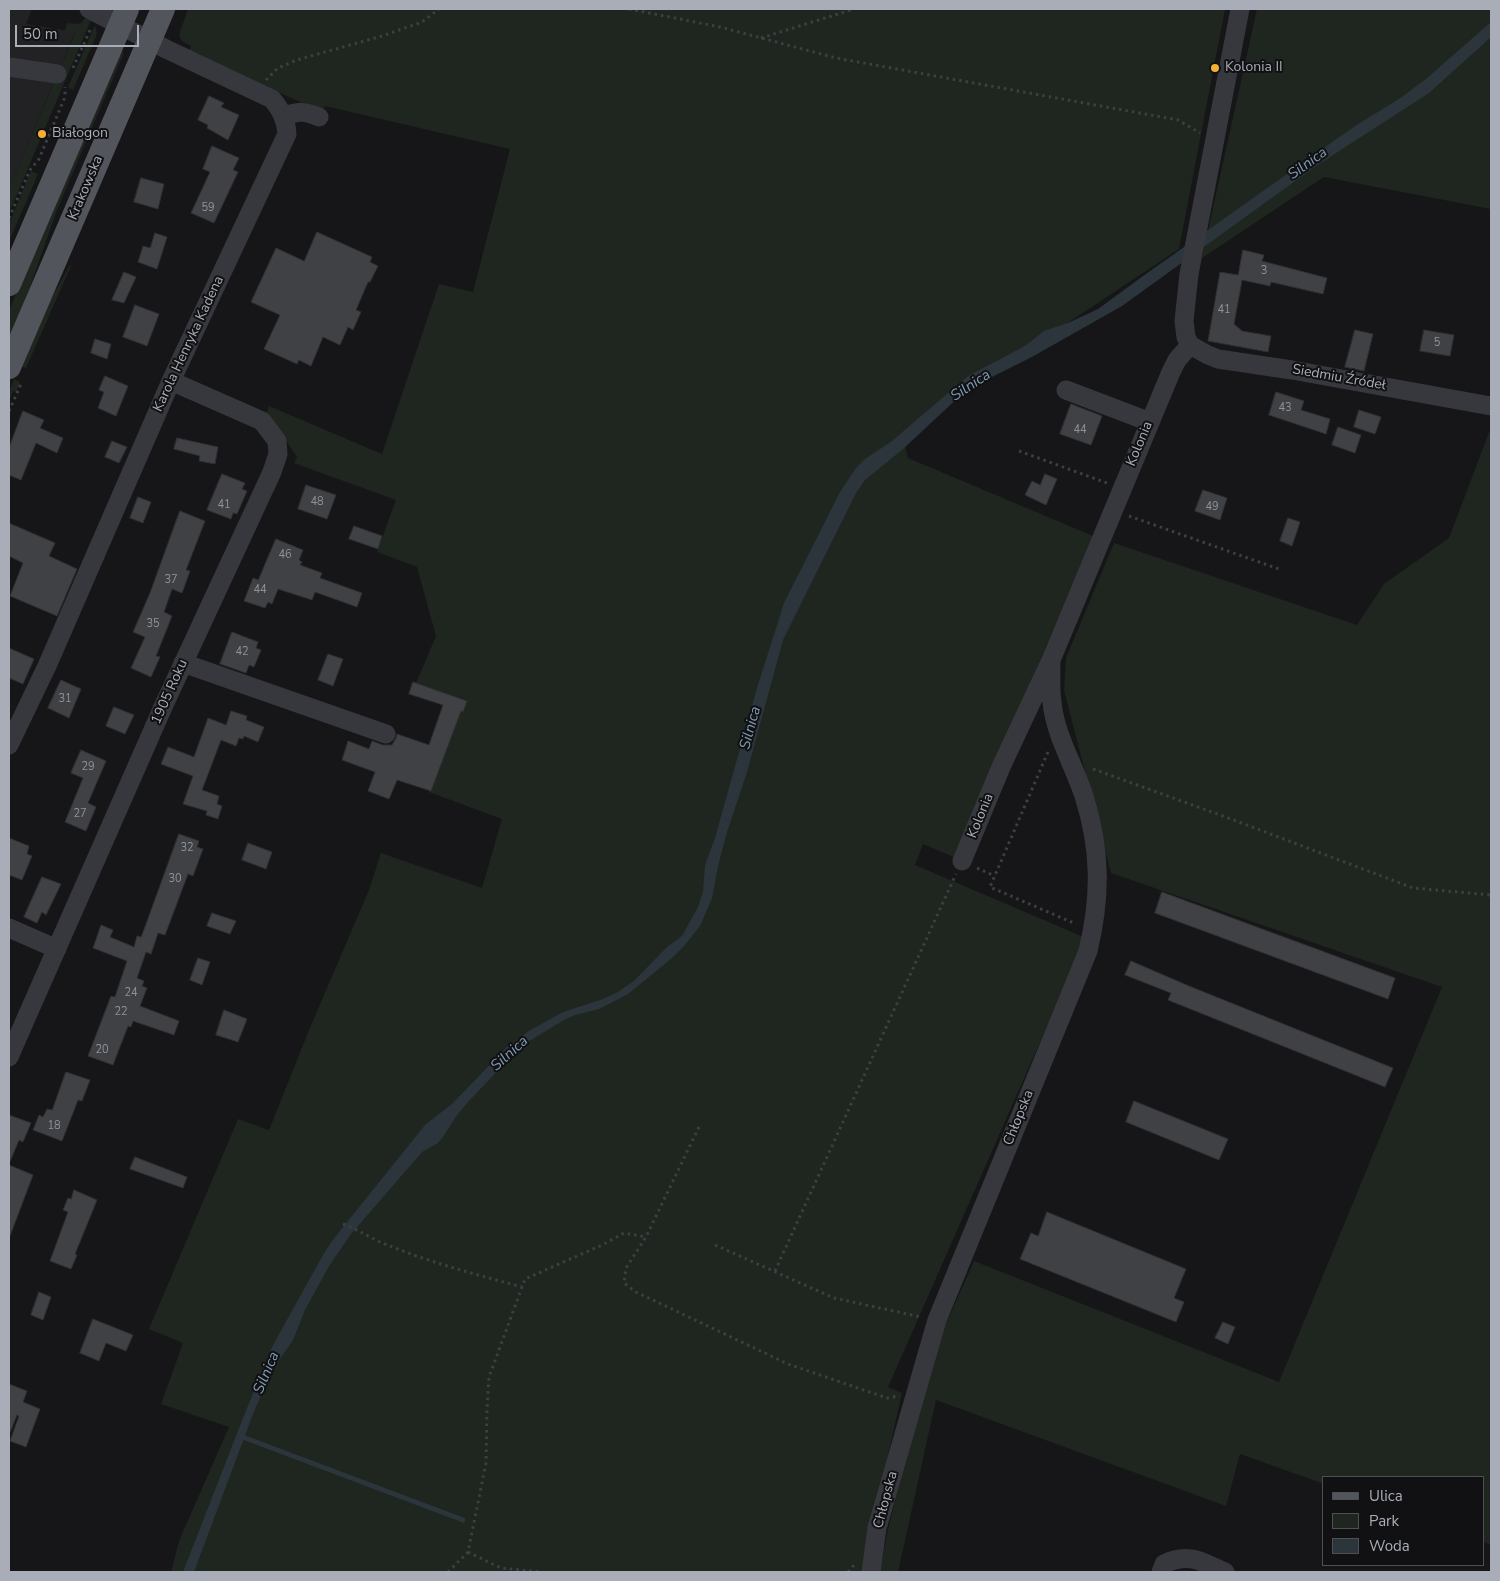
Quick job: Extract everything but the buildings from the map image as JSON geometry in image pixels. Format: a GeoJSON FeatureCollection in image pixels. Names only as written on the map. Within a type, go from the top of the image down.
{"type":"FeatureCollection","features":[{"type":"Feature","properties":{"kind":"main road","name":"Krakowska"},"geometry":{"type":"LineString","coordinates":[[9,368],[163,9]]}},
{"type":"Feature","properties":{"kind":"main road"},"geometry":{"type":"LineString","coordinates":[[9,284],[124,16]]}},
{"type":"Feature","properties":{"kind":"street"},"geometry":{"type":"LineString","coordinates":[[89,9],[124,16],[149,41],[272,99],[284,116],[305,112],[320,117]]}},
{"type":"Feature","properties":{"kind":"street"},"geometry":{"type":"LineString","coordinates":[[1190,345],[1186,337],[1184,321],[1189,274],[1240,9]]}},
{"type":"Feature","properties":{"kind":"street"},"geometry":{"type":"LineString","coordinates":[[9,67],[57,74]]}},
{"type":"Feature","properties":{"kind":"street","name":"Karola Henryka Kadena"},"geometry":{"type":"LineString","coordinates":[[9,745],[172,381],[287,134],[284,116]]}},
{"type":"Feature","properties":{"kind":"street","name":"Siedmiu Źródeł"},"geometry":{"type":"LineString","coordinates":[[1190,345],[1218,359],[1292,370],[1491,406]]}},
{"type":"Feature","properties":{"kind":"street","name":"Kolonia"},"geometry":{"type":"LineString","coordinates":[[962,861],[1001,766],[1051,660],[1171,372],[1177,360],[1190,345]]}},
{"type":"Feature","properties":{"kind":"street","name":"1905 Roku"},"geometry":{"type":"LineString","coordinates":[[9,1057],[183,663],[272,472],[278,454],[277,441],[262,421],[260,411],[172,381]]}},
{"type":"Feature","properties":{"kind":"street"},"geometry":{"type":"LineString","coordinates":[[1066,390],[1150,422]]}},
{"type":"Feature","properties":{"kind":"street","name":"Chłopska"},"geometry":{"type":"LineString","coordinates":[[871,1572],[877,1528],[937,1320],[1088,951],[1092,931],[1098,899],[1094,836],[1084,797],[1058,728],[1052,703],[1051,660]]}},
{"type":"Feature","properties":{"kind":"street"},"geometry":{"type":"LineString","coordinates":[[183,663],[386,734]]}},
{"type":"Feature","properties":{"kind":"street"},"geometry":{"type":"LineString","coordinates":[[9,928],[57,949]]}},
{"type":"Feature","properties":{"kind":"street"},"geometry":{"type":"LineString","coordinates":[[1161,1572],[1164,1564],[1175,1558],[1191,1558],[1225,1572]]}},
{"type":"Feature","properties":{"kind":"path"},"geometry":{"type":"LineString","coordinates":[[258,92],[278,68],[297,60],[382,36],[422,22],[439,9]]}},
{"type":"Feature","properties":{"kind":"path"},"geometry":{"type":"LineString","coordinates":[[629,9],[720,27],[836,58],[1178,120],[1201,133],[1215,136]]}},
{"type":"Feature","properties":{"kind":"path"},"geometry":{"type":"LineString","coordinates":[[761,38],[854,9]]}},
{"type":"Feature","properties":{"kind":"path"},"geometry":{"type":"LineString","coordinates":[[9,218],[30,170]]}},
{"type":"Feature","properties":{"kind":"path"},"geometry":{"type":"LineString","coordinates":[[1019,451],[1122,488]]}},
{"type":"Feature","properties":{"kind":"path"},"geometry":{"type":"LineString","coordinates":[[1112,510],[1279,569]]}},
{"type":"Feature","properties":{"kind":"path"},"geometry":{"type":"LineString","coordinates":[[1058,728],[990,887],[1092,931]]}},
{"type":"Feature","properties":{"kind":"path"},"geometry":{"type":"LineString","coordinates":[[1071,761],[1413,888],[1491,895]]}},
{"type":"Feature","properties":{"kind":"path"},"geometry":{"type":"LineString","coordinates":[[775,1271],[962,861]]}},
{"type":"Feature","properties":{"kind":"path"},"geometry":{"type":"LineString","coordinates":[[699,1127],[646,1237],[626,1268],[624,1284],[636,1292],[788,1364],[887,1398],[916,1394]]}},
{"type":"Feature","properties":{"kind":"path"},"geometry":{"type":"LineString","coordinates":[[343,1224],[361,1230],[377,1240],[433,1261],[522,1287]]}},
{"type":"Feature","properties":{"kind":"path"},"geometry":{"type":"LineString","coordinates":[[448,1572],[468,1552],[486,1463],[489,1377],[525,1279],[602,1245],[624,1233],[646,1237]]}},
{"type":"Feature","properties":{"kind":"path"},"geometry":{"type":"LineString","coordinates":[[714,1245],[834,1298],[937,1320]]}},
{"type":"Feature","properties":{"kind":"path"},"geometry":{"type":"LineString","coordinates":[[468,1552],[501,1568],[541,1572]]}},
{"type":"Feature","properties":{"kind":"shaded area"},"geometry":{"type":"Polygon","coordinates":[[[9,9],[32,9],[26,24],[75,32],[9,189],[9,9]]]}},
{"type":"Feature","properties":{"kind":"green space"},"geometry":{"type":"Polygon","coordinates":[[[188,9],[1225,9],[1179,249],[1030,348],[968,376],[903,438],[908,458],[1093,536],[956,858],[923,844],[915,865],[1086,938],[888,1387],[902,1393],[874,1517],[867,1572],[171,1572],[179,1541],[229,1427],[161,1404],[183,1343],[149,1329],[238,1119],[269,1130],[309,1030],[369,890],[381,853],[482,888],[502,819],[429,792],[465,700],[416,683],[436,636],[417,567],[377,552],[396,500],[294,463],[297,457],[267,413],[269,406],[382,454],[439,284],[473,292],[510,149],[325,106],[322,112],[189,51],[191,46],[182,41],[179,35],[188,9]]]}},
{"type":"Feature","properties":{"kind":"green space"},"geometry":{"type":"Polygon","coordinates":[[[1257,9],[1491,9],[1491,209],[1324,177],[1202,258],[1257,9]]]}},
{"type":"Feature","properties":{"kind":"green space"},"geometry":{"type":"Polygon","coordinates":[[[85,18],[91,20],[9,213],[9,189],[75,33],[65,31],[67,23],[80,24],[85,18]]]}},
{"type":"Feature","properties":{"kind":"green space"},"geometry":{"type":"Polygon","coordinates":[[[95,25],[97,34],[73,90],[68,87],[95,25]]]}},
{"type":"Feature","properties":{"kind":"green space"},"geometry":{"type":"Polygon","coordinates":[[[120,52],[123,52],[123,55],[57,210],[25,301],[9,339],[9,310],[120,52]]]}},
{"type":"Feature","properties":{"kind":"green space"},"geometry":{"type":"Polygon","coordinates":[[[31,171],[38,174],[9,242],[9,224],[31,171]]]}},
{"type":"Feature","properties":{"kind":"green space"},"geometry":{"type":"Polygon","coordinates":[[[70,265],[26,368],[20,366],[41,317],[70,265]]]}},
{"type":"Feature","properties":{"kind":"green space"},"geometry":{"type":"Polygon","coordinates":[[[14,379],[20,382],[16,392],[13,391],[9,402],[9,392],[14,379]]]}},
{"type":"Feature","properties":{"kind":"green space"},"geometry":{"type":"Polygon","coordinates":[[[1491,427],[1491,1545],[1485,1542],[1485,1476],[1322,1476],[1322,1483],[1240,1454],[1226,1506],[936,1400],[898,1572],[880,1572],[888,1529],[932,1355],[974,1261],[1279,1382],[1442,987],[1111,873],[1064,690],[1066,658],[1114,543],[1357,625],[1384,584],[1449,538],[1491,427]]]}},
{"type":"Feature","properties":{"kind":"water","name":"Silnica"},"geometry":{"type":"Polygon","coordinates":[[[1491,22],[1491,37],[1429,93],[1316,166],[1122,306],[961,395],[903,449],[865,480],[856,493],[783,640],[747,772],[727,832],[712,898],[700,926],[672,958],[628,994],[599,1009],[564,1020],[521,1046],[468,1102],[438,1143],[422,1152],[351,1234],[329,1266],[305,1310],[293,1340],[271,1372],[253,1414],[194,1572],[183,1572],[273,1345],[332,1241],[425,1125],[453,1103],[506,1048],[529,1031],[563,1012],[618,992],[635,980],[667,947],[682,936],[698,907],[703,892],[705,865],[715,838],[757,688],[784,603],[840,492],[856,468],[865,459],[892,441],[968,376],[1025,346],[1044,331],[1068,323],[1098,309],[1355,126],[1399,99],[1426,79],[1491,22]]]}},
{"type":"Feature","properties":{"kind":"waterway"},"geometry":{"type":"LineString","coordinates":[[240,1436],[463,1520]]}},
{"type":"Feature","properties":{"kind":"place","name":"Kolonia II"},"geometry":{"type":"Point","coordinates":[1215,68]}},
{"type":"Feature","properties":{"kind":"place","name":"Białogon"},"geometry":{"type":"Point","coordinates":[42,134]}}]}
